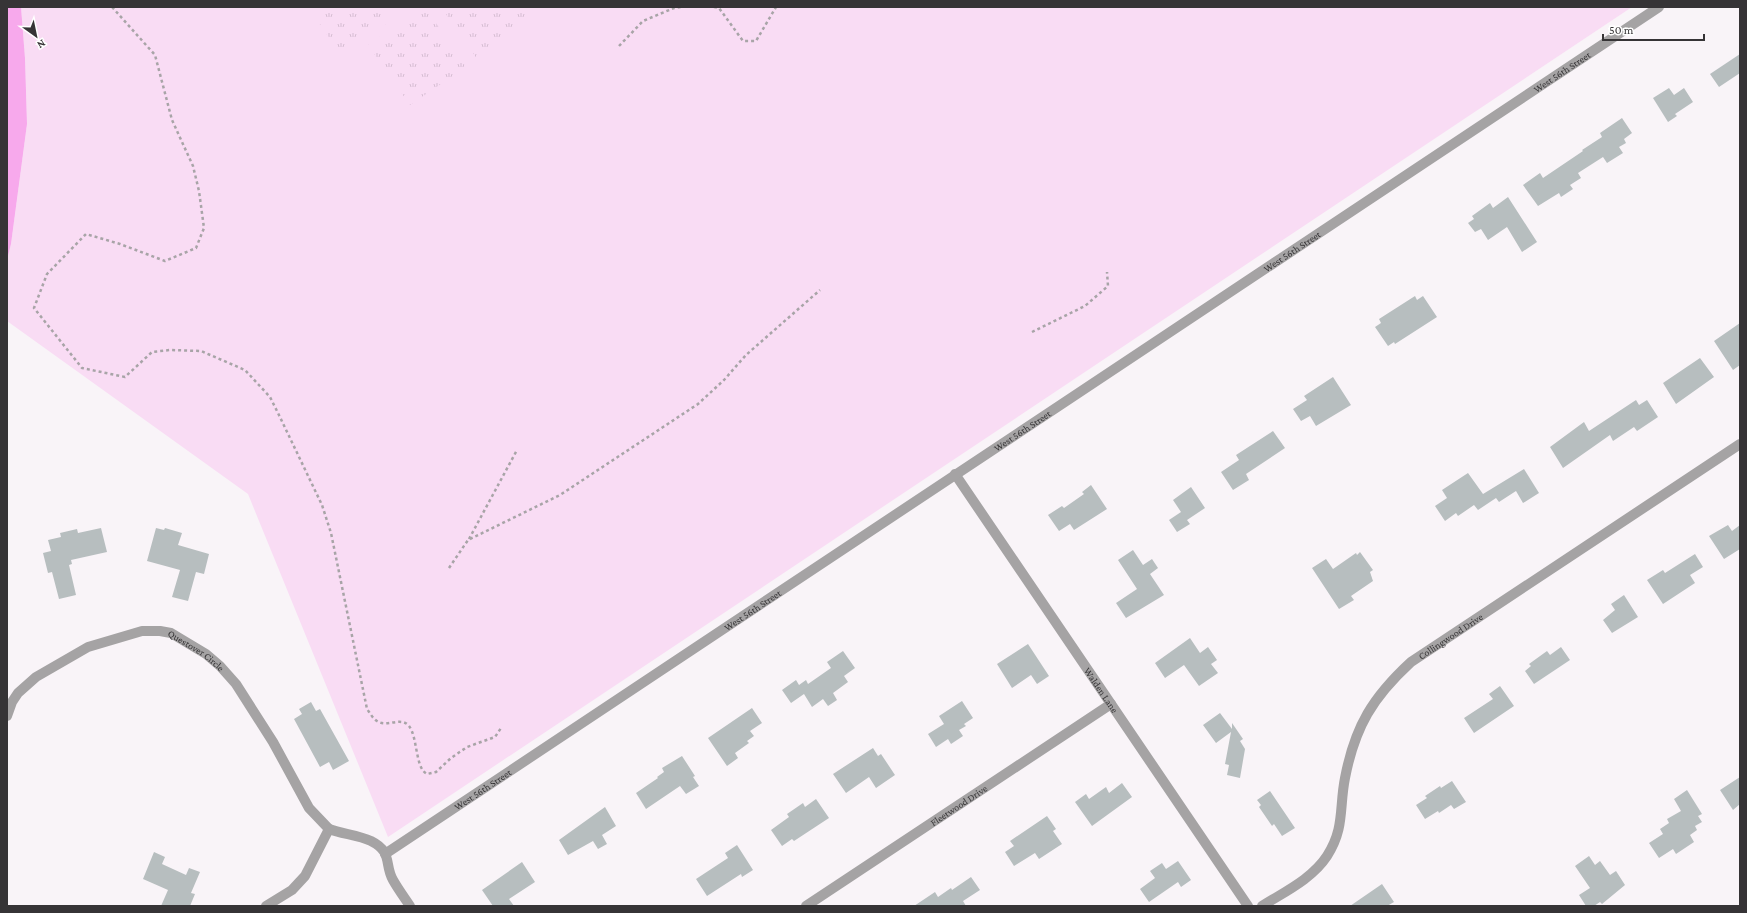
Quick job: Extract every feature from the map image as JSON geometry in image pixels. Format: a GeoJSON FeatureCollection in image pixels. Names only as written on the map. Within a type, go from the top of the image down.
{"type":"FeatureCollection","features":[{"type":"Feature","properties":{"kind":"street","name":"West 56th Street"},"geometry":{"type":"LineString","coordinates":[[385,854],[1659,7]]}},
{"type":"Feature","properties":{"kind":"street","name":"Collingwood Drive"},"geometry":{"type":"LineString","coordinates":[[1262,906],[1308,876],[1326,857],[1340,828],[1345,778],[1354,740],[1370,708],[1393,679],[1411,662],[1740,444]]}},
{"type":"Feature","properties":{"kind":"street","name":"Walden Lane"},"geometry":{"type":"LineString","coordinates":[[955,474],[1248,906]]}},
{"type":"Feature","properties":{"kind":"street","name":"Questover Circle"},"geometry":{"type":"LineString","coordinates":[[7,716],[12,702],[18,693],[36,677],[88,647],[142,630],[171,633],[206,654],[220,666],[236,684],[273,742],[309,808],[329,829],[368,840],[379,847],[385,854]]}},
{"type":"Feature","properties":{"kind":"street","name":"Fleetwood Drive"},"geometry":{"type":"LineString","coordinates":[[806,906],[1111,704]]}},
{"type":"Feature","properties":{"kind":"street"},"geometry":{"type":"LineString","coordinates":[[266,906],[292,890],[305,876],[329,829]]}},
{"type":"Feature","properties":{"kind":"street"},"geometry":{"type":"LineString","coordinates":[[385,854],[392,879],[410,906]]}},
{"type":"Feature","properties":{"kind":"path"},"geometry":{"type":"LineString","coordinates":[[112,7],[155,55],[172,120],[193,166],[200,191],[204,228],[196,248],[166,261],[86,234],[47,274],[34,308],[82,368],[125,377],[152,352],[184,349],[201,351],[245,370],[270,398],[322,505],[331,533],[367,709],[376,721],[385,724],[398,722],[406,723],[410,728],[417,748],[420,767],[423,772],[427,774],[436,772],[451,758],[467,747],[495,737],[501,728]]}},
{"type":"Feature","properties":{"kind":"path"},"geometry":{"type":"LineString","coordinates":[[619,46],[643,21],[674,8],[681,7]]}},
{"type":"Feature","properties":{"kind":"path"},"geometry":{"type":"LineString","coordinates":[[714,7],[719,8],[743,41],[756,41],[763,32],[776,7]]}},
{"type":"Feature","properties":{"kind":"path"},"geometry":{"type":"LineString","coordinates":[[1032,332],[1085,306],[1108,286],[1107,272]]}},
{"type":"Feature","properties":{"kind":"path"},"geometry":{"type":"LineString","coordinates":[[468,540],[560,495],[698,404],[724,380],[746,355],[820,290]]}},
{"type":"Feature","properties":{"kind":"path"},"geometry":{"type":"LineString","coordinates":[[449,568],[468,540],[517,450]]}},
{"type":"Feature","properties":{"kind":"green space"},"geometry":{"type":"Polygon","coordinates":[[[21,7],[1632,7],[388,837],[248,494],[7,321],[7,260],[11,244],[27,124],[25,58],[21,7]]]}},
{"type":"Feature","properties":{"kind":"green space"},"geometry":{"type":"Polygon","coordinates":[[[308,7],[388,7],[396,17],[341,55],[308,7]]]}},
{"type":"Feature","properties":{"kind":"green space"},"geometry":{"type":"Polygon","coordinates":[[[425,7],[466,67],[410,105],[368,45],[425,7]]]}},
{"type":"Feature","properties":{"kind":"green space"},"geometry":{"type":"Polygon","coordinates":[[[441,7],[523,7],[532,21],[477,59],[441,7]]]}},
{"type":"Feature","properties":{"kind":"shaded area"},"geometry":{"type":"Polygon","coordinates":[[[7,7],[21,7],[25,58],[27,124],[11,244],[7,260],[7,7]]]}},
{"type":"Feature","properties":{"kind":"building"},"geometry":{"type":"Polygon","coordinates":[[[1740,54],[1740,73],[1719,87],[1710,74],[1740,54]]]}},
{"type":"Feature","properties":{"kind":"building"},"geometry":{"type":"Polygon","coordinates":[[[1669,88],[1674,95],[1684,88],[1693,102],[1675,114],[1677,116],[1668,122],[1653,98],[1669,88]]]}},
{"type":"Feature","properties":{"kind":"building"},"geometry":{"type":"Polygon","coordinates":[[[1622,118],[1632,133],[1624,139],[1626,143],[1619,147],[1623,153],[1607,163],[1603,157],[1578,173],[1581,178],[1570,185],[1573,189],[1561,197],[1559,193],[1538,206],[1523,185],[1540,173],[1543,178],[1583,151],[1582,150],[1602,137],[1600,133],[1622,118]]]}},
{"type":"Feature","properties":{"kind":"building"},"geometry":{"type":"Polygon","coordinates":[[[1508,197],[1537,242],[1522,252],[1507,227],[1488,240],[1481,229],[1475,232],[1468,223],[1474,219],[1472,216],[1490,203],[1493,208],[1508,197]]]}},
{"type":"Feature","properties":{"kind":"building"},"geometry":{"type":"Polygon","coordinates":[[[1415,296],[1417,300],[1423,296],[1437,317],[1395,344],[1394,342],[1388,346],[1375,327],[1381,323],[1379,319],[1415,296]]]}},
{"type":"Feature","properties":{"kind":"building"},"geometry":{"type":"Polygon","coordinates":[[[1740,323],[1740,365],[1733,370],[1714,341],[1740,323]]]}},
{"type":"Feature","properties":{"kind":"building"},"geometry":{"type":"Polygon","coordinates":[[[1700,358],[1714,377],[1676,404],[1663,383],[1700,358]]]}},
{"type":"Feature","properties":{"kind":"building"},"geometry":{"type":"Polygon","coordinates":[[[1333,377],[1351,405],[1316,426],[1310,416],[1301,421],[1293,409],[1307,400],[1304,396],[1333,377]]]}},
{"type":"Feature","properties":{"kind":"building"},"geometry":{"type":"Polygon","coordinates":[[[1636,400],[1639,405],[1647,400],[1658,417],[1637,431],[1634,427],[1613,441],[1610,435],[1563,468],[1550,447],[1584,422],[1589,431],[1636,400]]]}},
{"type":"Feature","properties":{"kind":"building"},"geometry":{"type":"Polygon","coordinates":[[[1273,431],[1285,448],[1246,474],[1249,480],[1233,490],[1221,472],[1239,460],[1236,455],[1273,431]]]}},
{"type":"Feature","properties":{"kind":"building"},"geometry":{"type":"Polygon","coordinates":[[[1524,469],[1539,493],[1523,503],[1516,491],[1499,502],[1496,498],[1478,510],[1474,505],[1458,516],[1456,513],[1445,521],[1435,506],[1447,498],[1442,490],[1468,473],[1483,494],[1524,469]]]}},
{"type":"Feature","properties":{"kind":"building"},"geometry":{"type":"Polygon","coordinates":[[[1091,485],[1107,509],[1074,530],[1070,524],[1059,531],[1048,515],[1062,506],[1064,508],[1084,494],[1082,492],[1091,485]]]}},
{"type":"Feature","properties":{"kind":"building"},"geometry":{"type":"Polygon","coordinates":[[[1191,487],[1205,508],[1187,520],[1190,524],[1177,532],[1169,520],[1181,512],[1173,500],[1191,487]]]}},
{"type":"Feature","properties":{"kind":"building"},"geometry":{"type":"Polygon","coordinates":[[[1728,525],[1732,531],[1740,525],[1740,549],[1724,559],[1709,536],[1728,525]]]}},
{"type":"Feature","properties":{"kind":"building"},"geometry":{"type":"Polygon","coordinates":[[[101,528],[107,552],[71,560],[72,564],[69,565],[76,595],[59,599],[52,572],[48,573],[43,553],[51,551],[48,540],[61,537],[60,533],[77,529],[78,533],[101,528]]]}},
{"type":"Feature","properties":{"kind":"building"},"geometry":{"type":"Polygon","coordinates":[[[156,528],[164,530],[165,528],[182,533],[178,545],[209,554],[204,574],[196,572],[188,601],[172,597],[180,570],[147,561],[156,528]]]}},
{"type":"Feature","properties":{"kind":"building"},"geometry":{"type":"Polygon","coordinates":[[[1133,550],[1143,565],[1152,559],[1158,568],[1150,574],[1164,595],[1126,618],[1116,603],[1137,589],[1118,560],[1133,550]]]}},
{"type":"Feature","properties":{"kind":"building"},"geometry":{"type":"Polygon","coordinates":[[[1360,552],[1373,570],[1370,572],[1373,581],[1351,596],[1354,600],[1339,609],[1312,568],[1326,559],[1333,569],[1356,553],[1357,555],[1360,552]]]}},
{"type":"Feature","properties":{"kind":"building"},"geometry":{"type":"Polygon","coordinates":[[[1695,554],[1703,567],[1690,575],[1695,583],[1663,604],[1647,580],[1663,570],[1665,573],[1695,554]]]}},
{"type":"Feature","properties":{"kind":"building"},"geometry":{"type":"Polygon","coordinates":[[[1624,595],[1638,617],[1612,633],[1603,620],[1615,610],[1611,604],[1624,595]]]}},
{"type":"Feature","properties":{"kind":"building"},"geometry":{"type":"Polygon","coordinates":[[[1190,638],[1200,653],[1208,647],[1217,660],[1211,664],[1218,673],[1199,686],[1184,665],[1165,678],[1155,663],[1190,638]]]}},
{"type":"Feature","properties":{"kind":"building"},"geometry":{"type":"Polygon","coordinates":[[[1028,644],[1049,676],[1037,684],[1031,675],[1012,688],[997,664],[1028,644]]]}},
{"type":"Feature","properties":{"kind":"building"},"geometry":{"type":"Polygon","coordinates":[[[1561,647],[1570,660],[1534,684],[1525,671],[1531,666],[1529,664],[1547,651],[1550,655],[1561,647]]]}},
{"type":"Feature","properties":{"kind":"building"},"geometry":{"type":"Polygon","coordinates":[[[843,651],[855,668],[844,676],[848,682],[833,693],[837,700],[828,706],[823,699],[812,707],[804,694],[791,703],[782,690],[796,680],[799,685],[806,680],[808,684],[831,668],[827,662],[843,651]]]}},
{"type":"Feature","properties":{"kind":"building"},"geometry":{"type":"Polygon","coordinates":[[[1500,686],[1514,706],[1474,733],[1464,718],[1493,699],[1489,694],[1500,686]]]}},
{"type":"Feature","properties":{"kind":"building"},"geometry":{"type":"Polygon","coordinates":[[[962,701],[973,718],[964,724],[966,726],[959,730],[963,736],[951,744],[948,739],[936,747],[928,734],[944,724],[939,716],[962,701]]]}},
{"type":"Feature","properties":{"kind":"building"},"geometry":{"type":"Polygon","coordinates":[[[311,702],[316,711],[320,709],[349,761],[333,770],[329,762],[320,767],[294,719],[302,714],[299,709],[311,702]]]}},
{"type":"Feature","properties":{"kind":"building"},"geometry":{"type":"Polygon","coordinates":[[[752,708],[762,723],[750,731],[754,736],[747,741],[749,743],[735,753],[738,758],[727,766],[708,738],[752,708]]]}},
{"type":"Feature","properties":{"kind":"building"},"geometry":{"type":"Polygon","coordinates":[[[1220,713],[1232,729],[1232,723],[1243,739],[1240,741],[1245,749],[1240,778],[1227,775],[1229,765],[1225,764],[1231,732],[1216,743],[1203,725],[1220,713]]]}},
{"type":"Feature","properties":{"kind":"building"},"geometry":{"type":"Polygon","coordinates":[[[873,748],[878,756],[881,754],[895,775],[876,788],[869,777],[846,793],[833,774],[873,748]]]}},
{"type":"Feature","properties":{"kind":"building"},"geometry":{"type":"Polygon","coordinates":[[[682,756],[695,776],[693,777],[699,786],[686,794],[680,786],[646,809],[636,793],[658,778],[657,777],[664,772],[662,768],[682,756]]]}},
{"type":"Feature","properties":{"kind":"building"},"geometry":{"type":"Polygon","coordinates":[[[1740,777],[1740,804],[1733,810],[1720,790],[1740,777]]]}},
{"type":"Feature","properties":{"kind":"building"},"geometry":{"type":"Polygon","coordinates":[[[1452,781],[1466,802],[1454,809],[1451,805],[1439,813],[1438,811],[1425,819],[1416,805],[1427,798],[1425,796],[1440,786],[1441,788],[1452,781]]]}},
{"type":"Feature","properties":{"kind":"building"},"geometry":{"type":"Polygon","coordinates":[[[1122,783],[1132,797],[1092,826],[1075,802],[1086,794],[1089,799],[1106,787],[1109,793],[1122,783]]]}},
{"type":"Feature","properties":{"kind":"building"},"geometry":{"type":"Polygon","coordinates":[[[1687,790],[1702,814],[1698,816],[1702,822],[1695,826],[1697,830],[1690,835],[1694,842],[1676,854],[1673,849],[1659,858],[1649,843],[1663,834],[1660,829],[1669,823],[1667,819],[1681,811],[1674,799],[1687,790]]]}},
{"type":"Feature","properties":{"kind":"building"},"geometry":{"type":"Polygon","coordinates":[[[1270,791],[1295,828],[1282,836],[1274,824],[1272,826],[1259,807],[1261,805],[1257,800],[1270,791]]]}},
{"type":"Feature","properties":{"kind":"building"},"geometry":{"type":"Polygon","coordinates":[[[816,799],[829,818],[794,841],[792,839],[782,846],[771,830],[789,817],[787,814],[803,803],[805,807],[816,799]]]}},
{"type":"Feature","properties":{"kind":"building"},"geometry":{"type":"Polygon","coordinates":[[[605,807],[616,826],[602,835],[607,844],[598,849],[593,841],[568,855],[559,840],[605,807]]]}},
{"type":"Feature","properties":{"kind":"building"},"geometry":{"type":"Polygon","coordinates":[[[1047,816],[1056,829],[1053,831],[1062,844],[1039,859],[1035,853],[1014,866],[1005,852],[1014,846],[1010,841],[1047,816]]]}},
{"type":"Feature","properties":{"kind":"building"},"geometry":{"type":"Polygon","coordinates":[[[737,845],[753,870],[742,877],[741,874],[707,896],[696,879],[728,858],[725,853],[737,845]]]}},
{"type":"Feature","properties":{"kind":"building"},"geometry":{"type":"Polygon","coordinates":[[[154,852],[165,857],[162,864],[186,875],[189,868],[200,872],[191,893],[195,894],[190,906],[161,906],[168,890],[143,879],[154,852]]]}},
{"type":"Feature","properties":{"kind":"building"},"geometry":{"type":"Polygon","coordinates":[[[1589,856],[1595,865],[1600,861],[1610,875],[1616,871],[1625,885],[1602,904],[1600,902],[1594,906],[1586,906],[1579,895],[1590,888],[1575,866],[1589,856]]]}},
{"type":"Feature","properties":{"kind":"building"},"geometry":{"type":"Polygon","coordinates":[[[1178,861],[1191,880],[1181,887],[1178,882],[1149,902],[1140,889],[1155,878],[1150,871],[1162,863],[1166,869],[1178,861]]]}},
{"type":"Feature","properties":{"kind":"building"},"geometry":{"type":"Polygon","coordinates":[[[522,862],[535,882],[509,899],[514,906],[493,906],[482,890],[522,862]]]}},
{"type":"Feature","properties":{"kind":"building"},"geometry":{"type":"Polygon","coordinates":[[[971,877],[980,890],[963,901],[966,906],[914,906],[935,892],[938,897],[951,888],[952,890],[971,877]]]}},
{"type":"Feature","properties":{"kind":"building"},"geometry":{"type":"Polygon","coordinates":[[[1382,884],[1394,902],[1387,906],[1350,906],[1382,884]]]}}]}
